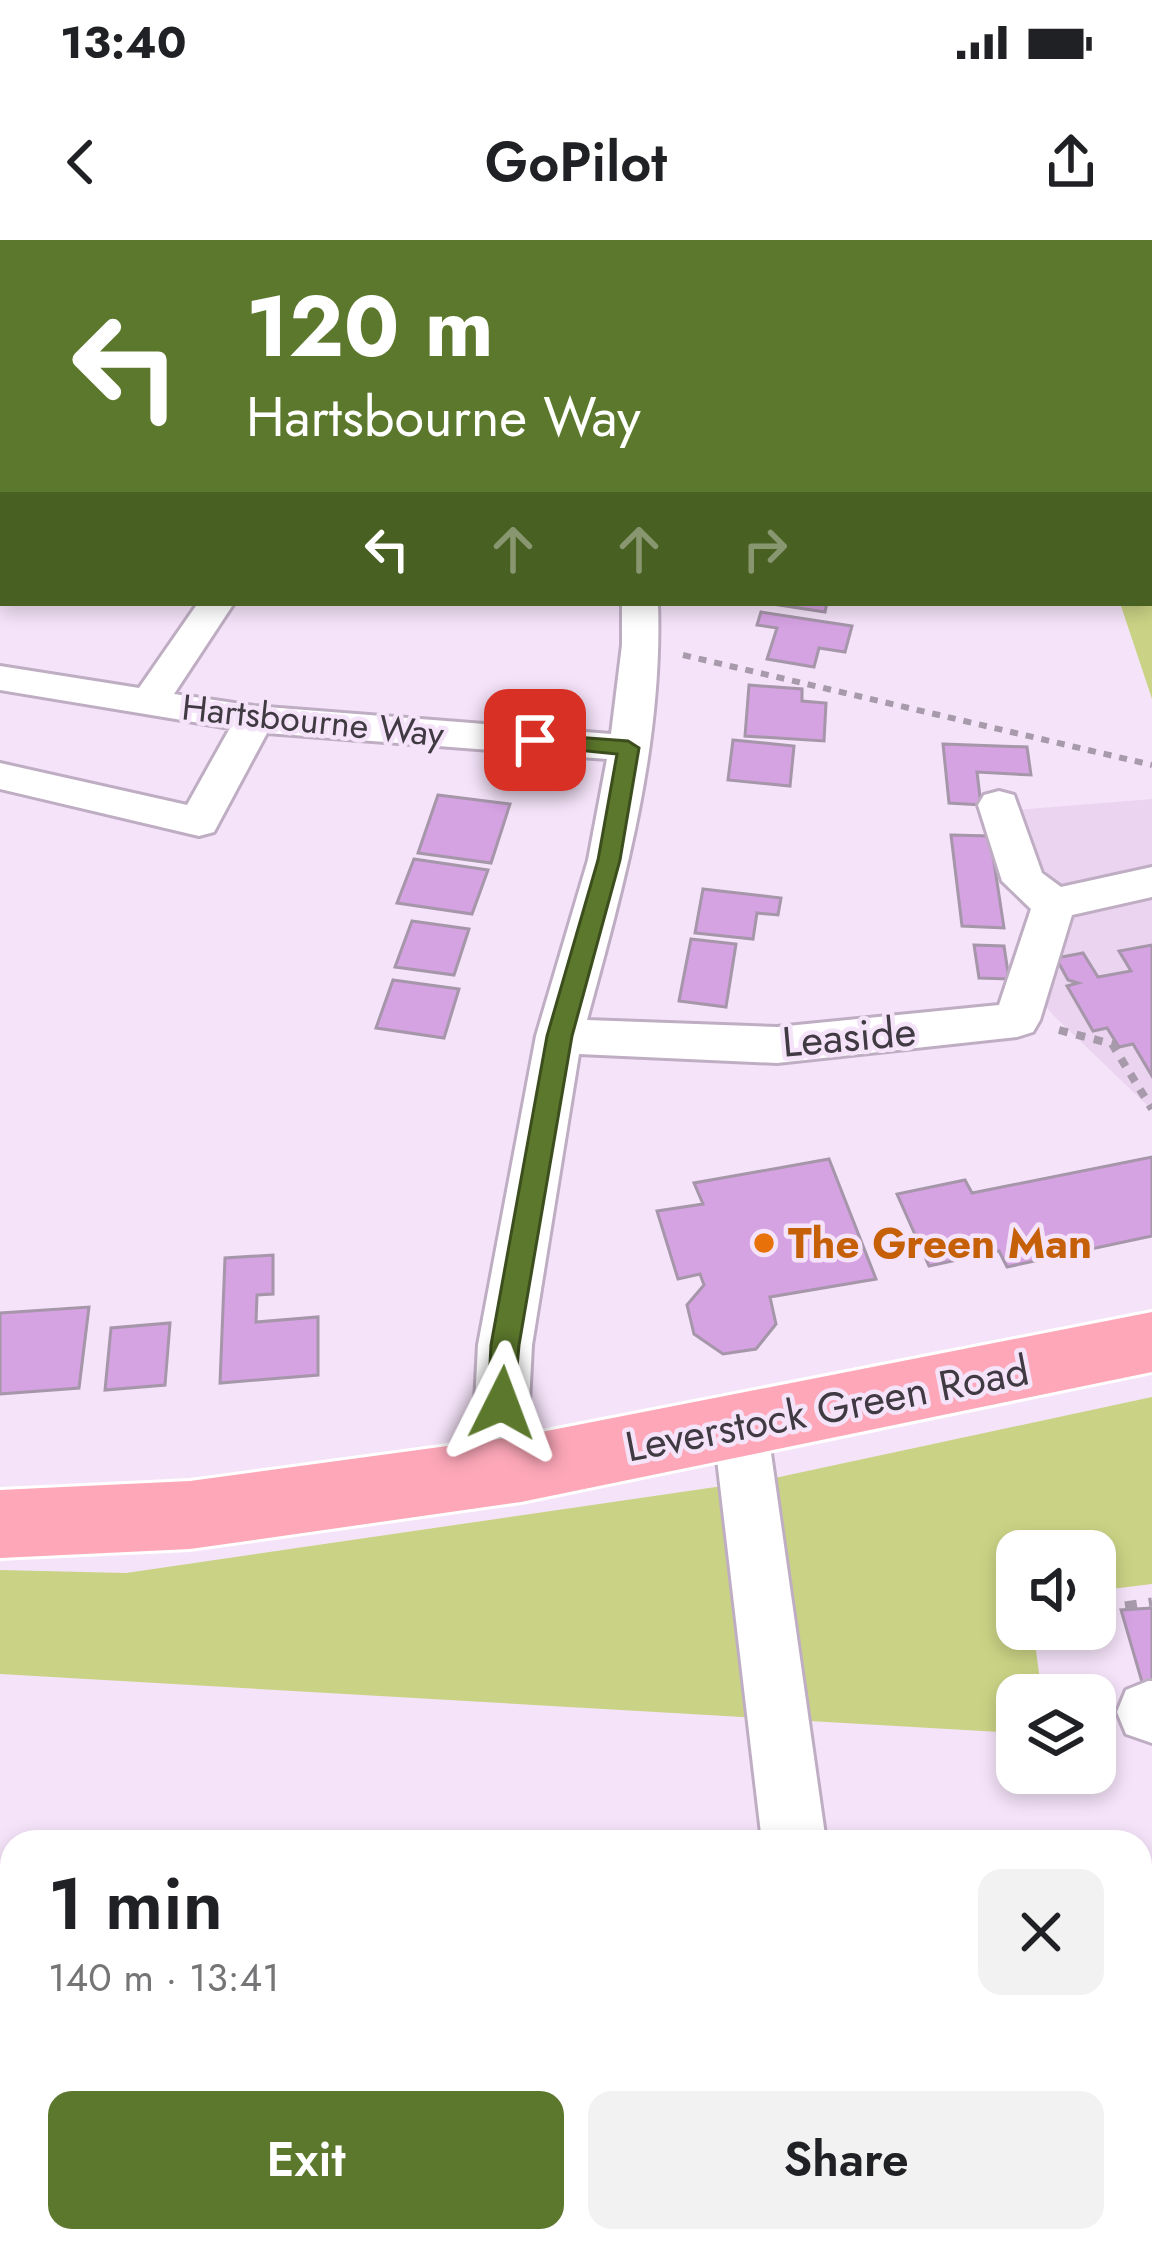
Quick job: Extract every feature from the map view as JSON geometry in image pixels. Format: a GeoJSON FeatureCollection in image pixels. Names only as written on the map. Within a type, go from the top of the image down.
{"type":"FeatureCollection","features":[{"type":"Feature","properties":{"kind":"main road","name":"Leverstock Green Road"},"geometry":{"type":"LineString","coordinates":[[0,1524],[190,1515],[520,1469],[1152,1342]]}},
{"type":"Feature","properties":{"kind":"street"},"geometry":{"type":"LineString","coordinates":[[148,703],[214,606]]}},
{"type":"Feature","properties":{"kind":"street"},"geometry":{"type":"LineString","coordinates":[[520,1469],[502,1403],[505,1345],[560,1036],[609,860],[628,748],[640,624]]}},
{"type":"Feature","properties":{"kind":"street","name":"Hartsbourne Way"},"geometry":{"type":"LineString","coordinates":[[0,678],[254,718],[628,748]]}},
{"type":"Feature","properties":{"kind":"street"},"geometry":{"type":"LineString","coordinates":[[0,776],[199,822],[254,718]]}},
{"type":"Feature","properties":{"kind":"street"},"geometry":{"type":"LineString","coordinates":[[999,805],[1023,881],[1054,904],[1152,882]]}},
{"type":"Feature","properties":{"kind":"street"},"geometry":{"type":"LineString","coordinates":[[1017,1020],[1054,904]]}},
{"type":"Feature","properties":{"kind":"street","name":"Leaside"},"geometry":{"type":"LineString","coordinates":[[560,1036],[777,1045],[1017,1020]]}},
{"type":"Feature","properties":{"kind":"street"},"geometry":{"type":"LineString","coordinates":[[740,1425],[792,1830]]}},
{"type":"Feature","properties":{"kind":"path"},"geometry":{"type":"LineString","coordinates":[[640,624],[1152,765]]}},
{"type":"Feature","properties":{"kind":"path"},"geometry":{"type":"LineString","coordinates":[[1017,1020],[1112,1044],[1152,1108]]}},
{"type":"Feature","properties":{"kind":"path"},"geometry":{"type":"LineString","coordinates":[[1125,1606],[1152,1602]]}},
{"type":"Feature","properties":{"kind":"shaded area"},"geometry":{"type":"Polygon","coordinates":[[[1152,799],[1152,1110],[1052,1014],[1014,963],[1042,884],[1004,811],[1152,799]]]}},
{"type":"Feature","properties":{"kind":"green space"},"geometry":{"type":"Polygon","coordinates":[[[1121,606],[1152,606],[1152,699],[1121,606]]]}},
{"type":"Feature","properties":{"kind":"green space"},"geometry":{"type":"Polygon","coordinates":[[[1152,1397],[1152,1584],[1116,1588],[1116,1530],[996,1530],[996,1650],[1036,1650],[1039,1674],[996,1674],[996,1732],[0,1674],[0,1570],[126,1573],[770,1479],[1152,1397]]]}},
{"type":"Feature","properties":{"kind":"building"},"geometry":{"type":"Polygon","coordinates":[[[786,606],[826,606],[825,612],[786,606]]]}},
{"type":"Feature","properties":{"kind":"building"},"geometry":{"type":"Polygon","coordinates":[[[761,612],[852,626],[845,652],[819,648],[814,667],[767,659],[777,628],[757,625],[761,612]]]}},
{"type":"Feature","properties":{"kind":"building"},"geometry":{"type":"Polygon","coordinates":[[[749,685],[802,689],[802,701],[826,703],[824,741],[745,736],[749,685]]]}},
{"type":"Feature","properties":{"kind":"building"},"geometry":{"type":"Polygon","coordinates":[[[733,740],[794,746],[790,786],[728,780],[733,740]]]}},
{"type":"Feature","properties":{"kind":"building"},"geometry":{"type":"Polygon","coordinates":[[[943,744],[1027,747],[1031,775],[977,772],[981,805],[949,803],[943,744]]]}},
{"type":"Feature","properties":{"kind":"building"},"geometry":{"type":"Polygon","coordinates":[[[438,795],[510,804],[491,863],[418,853],[438,795]]]}},
{"type":"Feature","properties":{"kind":"building"},"geometry":{"type":"Polygon","coordinates":[[[951,835],[990,836],[1004,928],[962,926],[951,835]]]}},
{"type":"Feature","properties":{"kind":"building"},"geometry":{"type":"Polygon","coordinates":[[[414,859],[488,870],[472,914],[397,903],[414,859]]]}},
{"type":"Feature","properties":{"kind":"building"},"geometry":{"type":"Polygon","coordinates":[[[703,889],[781,898],[778,915],[757,913],[753,939],[695,933],[703,889]]]}},
{"type":"Feature","properties":{"kind":"building"},"geometry":{"type":"Polygon","coordinates":[[[412,921],[469,929],[454,975],[395,967],[412,921]]]}},
{"type":"Feature","properties":{"kind":"building"},"geometry":{"type":"Polygon","coordinates":[[[691,939],[736,944],[726,1007],[679,1001],[691,939]]]}},
{"type":"Feature","properties":{"kind":"building"},"geometry":{"type":"Polygon","coordinates":[[[974,945],[1004,946],[1009,979],[979,978],[974,945]]]}},
{"type":"Feature","properties":{"kind":"building"},"geometry":{"type":"Polygon","coordinates":[[[1152,945],[1152,1076],[1133,1044],[1119,1047],[1107,1028],[1093,1031],[1067,986],[1078,983],[1068,980],[1056,958],[1083,953],[1098,977],[1131,971],[1119,951],[1152,945]]]}},
{"type":"Feature","properties":{"kind":"building"},"geometry":{"type":"Polygon","coordinates":[[[393,980],[459,989],[444,1038],[376,1028],[393,980]]]}},
{"type":"Feature","properties":{"kind":"building"},"geometry":{"type":"Polygon","coordinates":[[[1152,1157],[1152,1236],[1007,1267],[999,1251],[929,1266],[897,1194],[965,1180],[972,1193],[1152,1157]]]}},
{"type":"Feature","properties":{"kind":"building","name":"The Green Man"},"geometry":{"type":"Polygon","coordinates":[[[829,1159],[876,1279],[770,1297],[776,1324],[756,1349],[723,1354],[694,1334],[687,1305],[704,1285],[700,1274],[678,1279],[657,1211],[703,1204],[694,1183],[829,1159]]]}},
{"type":"Feature","properties":{"kind":"building"},"geometry":{"type":"Polygon","coordinates":[[[273,1255],[273,1294],[257,1295],[256,1322],[318,1317],[318,1375],[220,1383],[225,1258],[273,1255]]]}},
{"type":"Feature","properties":{"kind":"building"},"geometry":{"type":"Polygon","coordinates":[[[89,1307],[79,1388],[0,1394],[0,1313],[89,1307]]]}},
{"type":"Feature","properties":{"kind":"building"},"geometry":{"type":"Polygon","coordinates":[[[170,1323],[165,1385],[105,1390],[111,1328],[170,1323]]]}},
{"type":"Feature","properties":{"kind":"building"},"geometry":{"type":"Polygon","coordinates":[[[1152,1608],[1152,1681],[1142,1682],[1121,1610],[1152,1608]]]}},
{"type":"Feature","properties":{"kind":"place","name":"The Green Man"},"geometry":{"type":"Point","coordinates":[764,1243]}},
{"type":"Feature","properties":{"kind":"route"},"geometry":{"type":"LineString","coordinates":[[502,1403],[505,1345],[560,1036],[609,860],[628,748],[535,740]]}}]}
